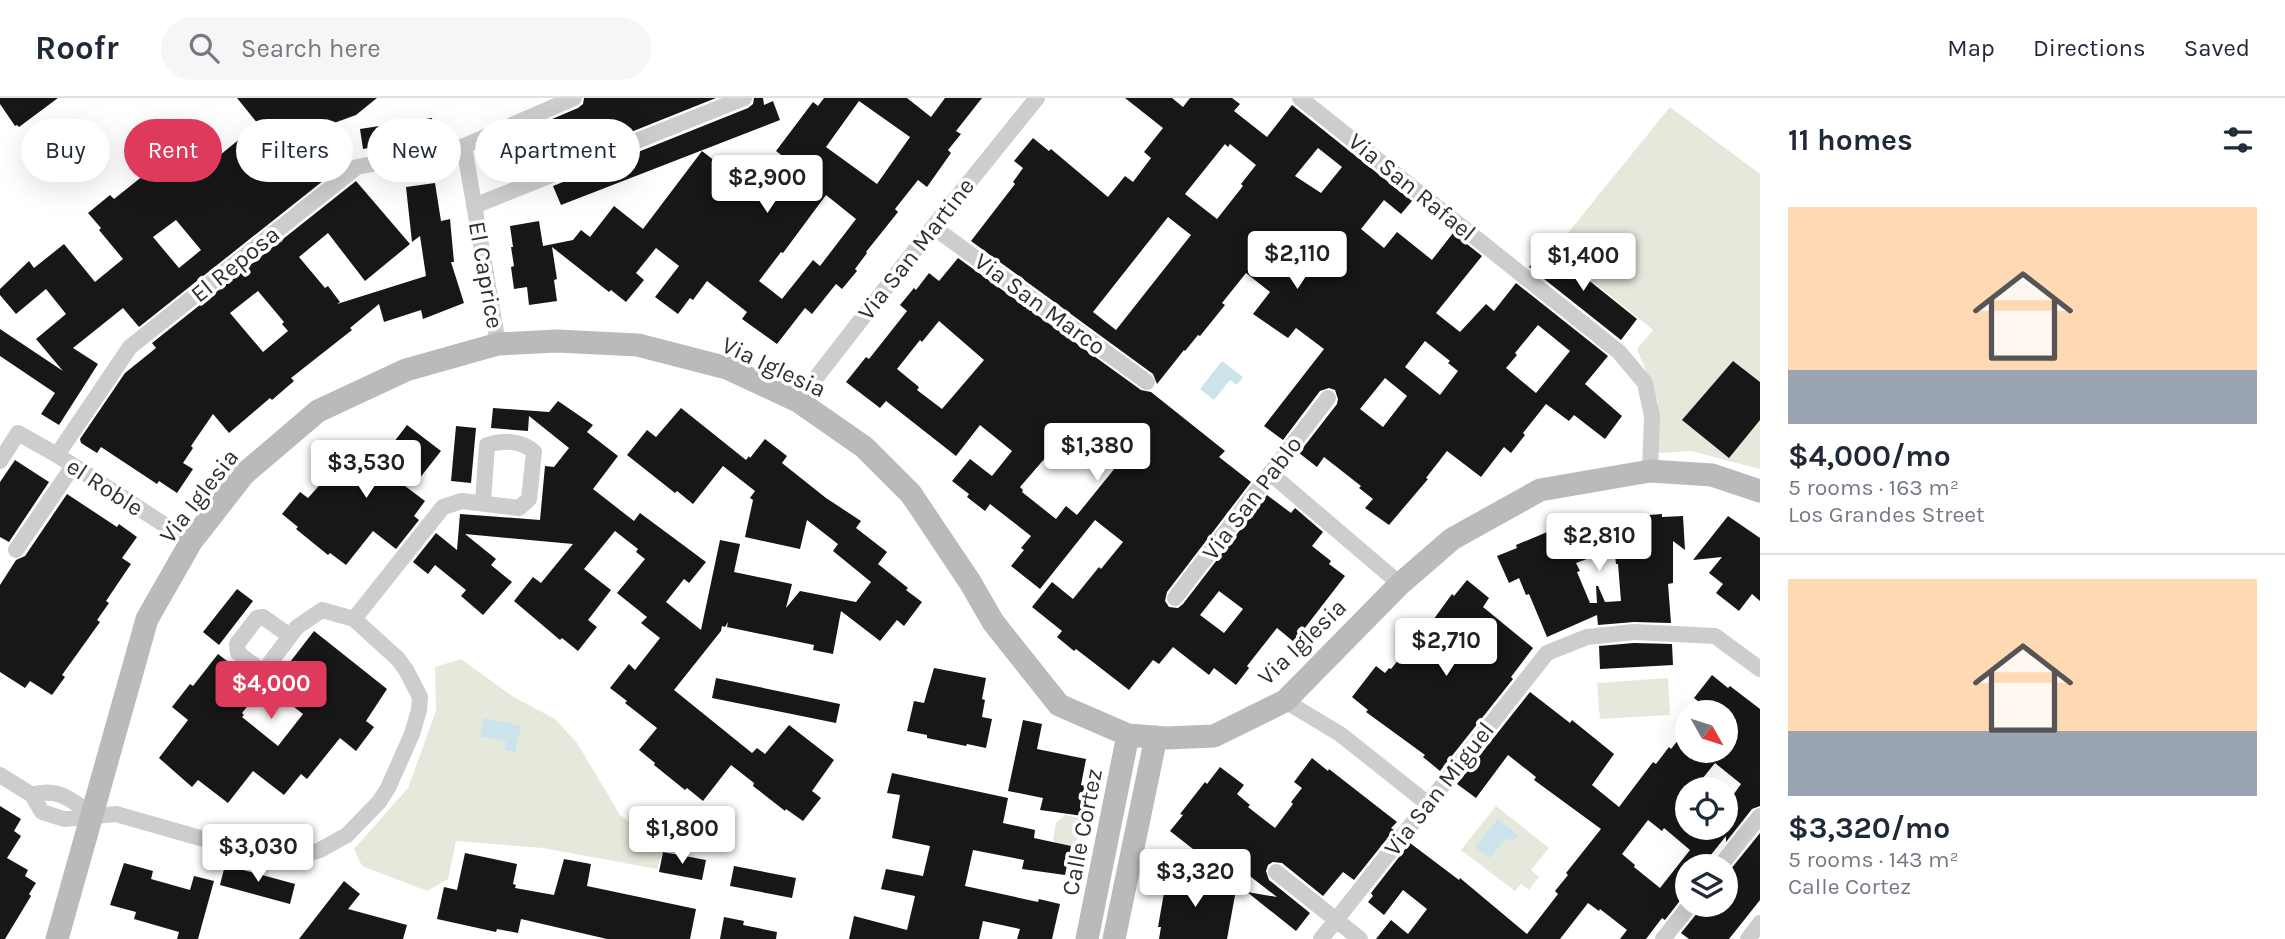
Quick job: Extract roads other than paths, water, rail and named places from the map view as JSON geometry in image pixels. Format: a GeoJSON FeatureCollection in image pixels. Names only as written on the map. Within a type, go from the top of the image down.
{"type":"FeatureCollection","features":[{"type":"Feature","properties":{"kind":"street","name":"El Reposa"},"geometry":{"type":"LineString","coordinates":[[57,455],[130,348],[357,167],[464,146],[574,98]]}},
{"type":"Feature","properties":{"kind":"street"},"geometry":{"type":"LineString","coordinates":[[464,146],[474,206],[744,98]]}},
{"type":"Feature","properties":{"kind":"street","name":"Via San Martine"},"geometry":{"type":"LineString","coordinates":[[797,401],[1037,98]]}},
{"type":"Feature","properties":{"kind":"street","name":"Via San Rafael"},"geometry":{"type":"LineString","coordinates":[[1300,98],[1619,352],[1645,383],[1652,416],[1650,471]]}},
{"type":"Feature","properties":{"kind":"street","name":"El Caprice"},"geometry":{"type":"LineString","coordinates":[[474,206],[498,344]]}},
{"type":"Feature","properties":{"kind":"street","name":"Via San Marco"},"geometry":{"type":"LineString","coordinates":[[933,227],[1147,382]]}},
{"type":"Feature","properties":{"kind":"street","name":"Via Iglesia"},"geometry":{"type":"LineString","coordinates":[[57,939],[146,619],[191,542],[244,474],[318,411],[407,370],[498,344],[556,341],[638,345],[727,368],[797,401],[864,447],[911,494],[970,582],[993,622],[1059,705],[1128,735],[1214,736],[1285,701],[1399,584],[1452,539],[1540,490],[1650,471],[1712,475],[1760,491]]}},
{"type":"Feature","properties":{"kind":"street","name":"Via San Pablo"},"geometry":{"type":"LineString","coordinates":[[1175,598],[1328,398]]}},
{"type":"Feature","properties":{"kind":"street","name":"el Roble"},"geometry":{"type":"LineString","coordinates":[[0,461],[18,433],[57,455],[191,542]]}},
{"type":"Feature","properties":{"kind":"street"},"geometry":{"type":"LineString","coordinates":[[354,619],[443,507],[462,501],[519,508],[529,499],[534,452],[526,444],[498,441],[487,445],[483,502]]}},
{"type":"Feature","properties":{"kind":"street"},"geometry":{"type":"LineString","coordinates":[[16,551],[73,466]]}},
{"type":"Feature","properties":{"kind":"street"},"geometry":{"type":"LineString","coordinates":[[1270,473],[1399,584]]}},
{"type":"Feature","properties":{"kind":"street"},"geometry":{"type":"LineString","coordinates":[[0,775],[32,795],[47,791],[70,799],[92,815],[116,814],[267,856],[298,857],[320,850],[347,835],[388,789],[412,734],[420,697],[398,659],[354,619],[322,610],[297,627],[290,636],[262,672],[237,653],[237,644],[257,618],[264,617],[290,636]]}},
{"type":"Feature","properties":{"kind":"street","name":"Via San Miguel"},"geometry":{"type":"LineString","coordinates":[[1321,939],[1547,653],[1587,637],[1634,632],[1715,636],[1760,669]]}},
{"type":"Feature","properties":{"kind":"street"},"geometry":{"type":"LineString","coordinates":[[1285,701],[1340,734],[1427,803]]}},
{"type":"Feature","properties":{"kind":"street","name":"Calle Cortez"},"geometry":{"type":"LineString","coordinates":[[1087,939],[1128,735]]}},
{"type":"Feature","properties":{"kind":"street"},"geometry":{"type":"LineString","coordinates":[[1115,939],[1156,737]]}},
{"type":"Feature","properties":{"kind":"street"},"geometry":{"type":"LineString","coordinates":[[1730,854],[1760,816]]}},
{"type":"Feature","properties":{"kind":"street"},"geometry":{"type":"LineString","coordinates":[[1276,872],[1360,939]]}},
{"type":"Feature","properties":{"kind":"street"},"geometry":{"type":"LineString","coordinates":[[1663,939],[1680,917]]}},
{"type":"Feature","properties":{"kind":"street"},"geometry":{"type":"LineString","coordinates":[[1748,939],[1760,923]]}},
{"type":"Feature","properties":{"kind":"water"},"geometry":{"type":"Polygon","coordinates":[[[1222,361],[1243,377],[1237,385],[1230,380],[1214,400],[1200,389],[1222,361]]]}},
{"type":"Feature","properties":{"kind":"water"},"geometry":{"type":"Polygon","coordinates":[[[484,718],[521,726],[515,752],[505,750],[506,742],[480,736],[484,718]]]}},
{"type":"Feature","properties":{"kind":"water"},"geometry":{"type":"Polygon","coordinates":[[[1498,819],[1518,835],[1512,842],[1506,838],[1490,858],[1475,847],[1498,819]]]}}]}
